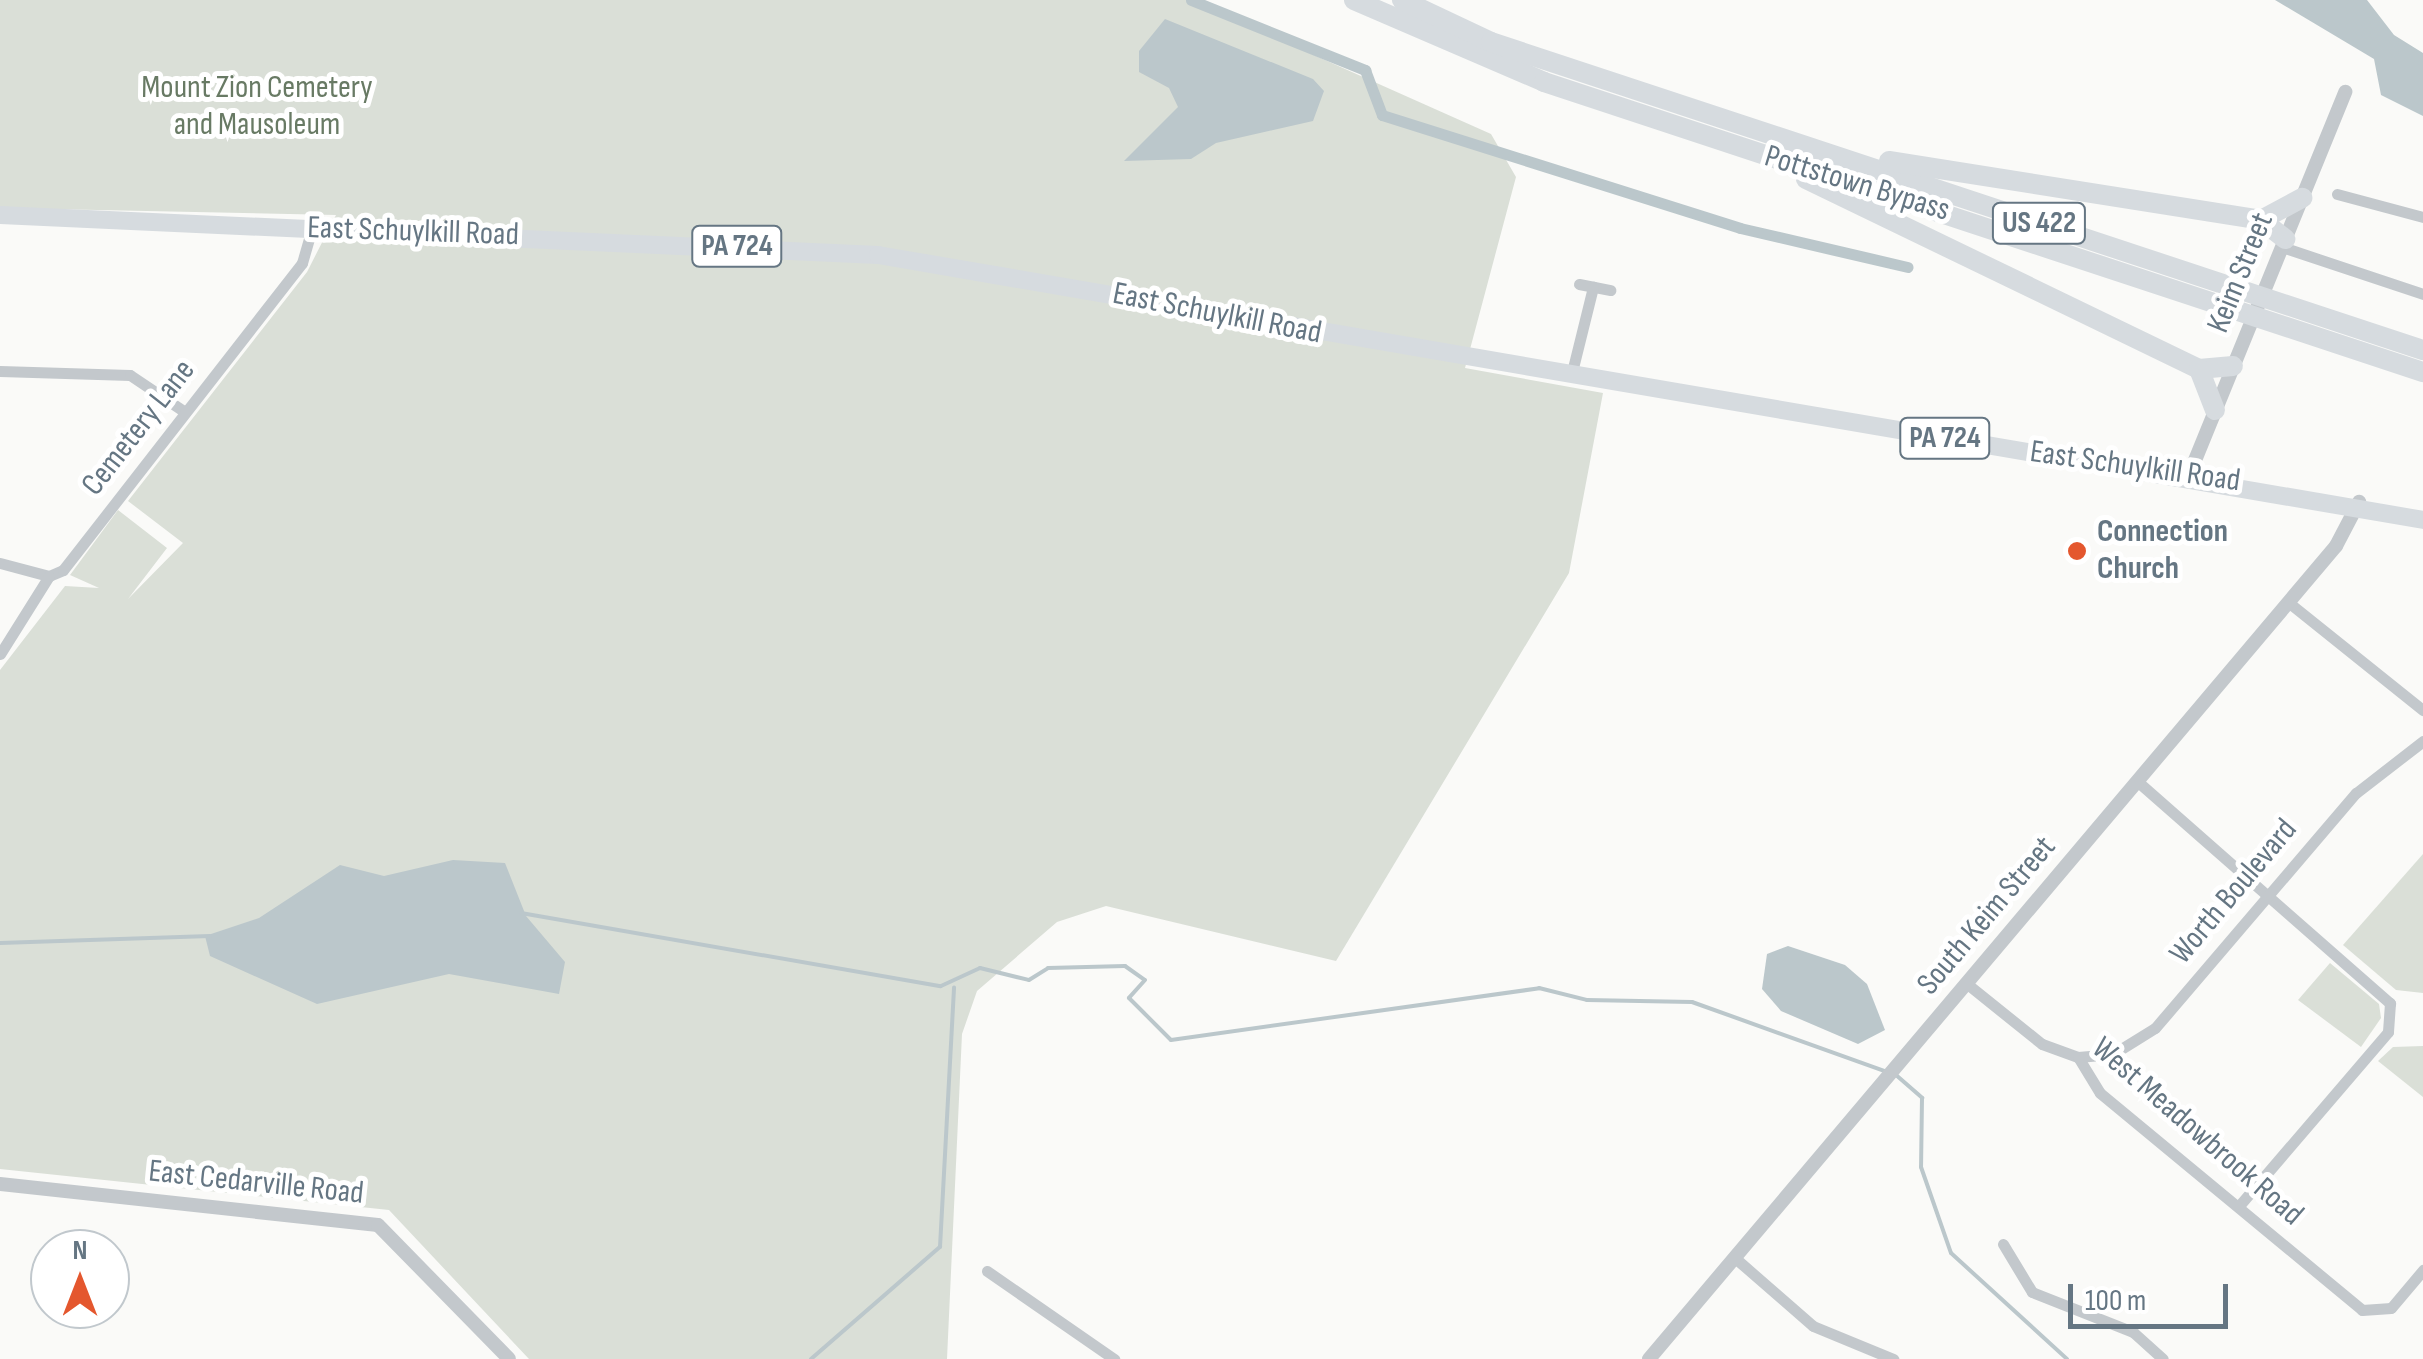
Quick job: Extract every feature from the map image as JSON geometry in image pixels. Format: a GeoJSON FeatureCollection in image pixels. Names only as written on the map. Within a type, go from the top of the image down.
{"type":"FeatureCollection","features":[{"type":"Feature","properties":{"kind":"highway","name":"Pottstown Bypass"},"geometry":{"type":"LineString","coordinates":[[1354,0],[1544,82],[2423,372]]}},
{"type":"Feature","properties":{"kind":"highway","name":"Pottstown Bypass"},"geometry":{"type":"LineString","coordinates":[[1402,0],[1491,42],[2423,350]]}},
{"type":"Feature","properties":{"kind":"highway"},"geometry":{"type":"LineString","coordinates":[[1656,96],[1905,166],[2260,220],[2302,198]]}},
{"type":"Feature","properties":{"kind":"highway"},"geometry":{"type":"LineString","coordinates":[[1741,148],[2199,369],[2233,366]]}},
{"type":"Feature","properties":{"kind":"highway"},"geometry":{"type":"LineString","coordinates":[[2260,220],[2283,243]]}},
{"type":"Feature","properties":{"kind":"highway"},"geometry":{"type":"LineString","coordinates":[[2199,369],[2215,410]]}},
{"type":"Feature","properties":{"kind":"main road","name":"East Schuylkill Road"},"geometry":{"type":"LineString","coordinates":[[0,214],[878,256],[1570,376],[2359,502],[2423,520]]}},
{"type":"Feature","properties":{"kind":"street","name":"Keim Street"},"geometry":{"type":"LineString","coordinates":[[2189,475],[2345,92]]}},
{"type":"Feature","properties":{"kind":"street"},"geometry":{"type":"LineString","coordinates":[[2336,194],[2423,216]]}},
{"type":"Feature","properties":{"kind":"street","name":"Cemetery Lane"},"geometry":{"type":"LineString","coordinates":[[0,654],[49,576],[62,570],[302,263],[312,228]]}},
{"type":"Feature","properties":{"kind":"street"},"geometry":{"type":"LineString","coordinates":[[2283,243],[2423,294]]}},
{"type":"Feature","properties":{"kind":"street"},"geometry":{"type":"LineString","coordinates":[[1579,284],[1610,290]]}},
{"type":"Feature","properties":{"kind":"street"},"geometry":{"type":"LineString","coordinates":[[1570,376],[1593,286]]}},
{"type":"Feature","properties":{"kind":"street"},"geometry":{"type":"LineString","coordinates":[[0,371],[130,375],[185,412]]}},
{"type":"Feature","properties":{"kind":"street","name":"South Keim Street"},"geometry":{"type":"LineString","coordinates":[[1649,1359],[2345,534],[2359,502]]}},
{"type":"Feature","properties":{"kind":"street"},"geometry":{"type":"LineString","coordinates":[[0,563],[49,576]]}},
{"type":"Feature","properties":{"kind":"street"},"geometry":{"type":"LineString","coordinates":[[2288,602],[2423,710]]}},
{"type":"Feature","properties":{"kind":"street","name":"Worth Boulevard"},"geometry":{"type":"LineString","coordinates":[[2078,1057],[2144,1038],[2372,776],[2423,741]]}},
{"type":"Feature","properties":{"kind":"street"},"geometry":{"type":"LineString","coordinates":[[2137,782],[2390,1003],[2388,1032],[2238,1206]]}},
{"type":"Feature","properties":{"kind":"street","name":"West Meadowbrook Road"},"geometry":{"type":"LineString","coordinates":[[1966,983],[2042,1044],[2078,1057],[2100,1093],[2362,1310],[2392,1308],[2423,1270]]}},
{"type":"Feature","properties":{"kind":"street","name":"East Cedarville Road"},"geometry":{"type":"LineString","coordinates":[[0,1184],[378,1225],[509,1359]]}},
{"type":"Feature","properties":{"kind":"street"},"geometry":{"type":"LineString","coordinates":[[2003,1244],[2032,1292],[2133,1332],[2164,1359]]}},
{"type":"Feature","properties":{"kind":"street"},"geometry":{"type":"LineString","coordinates":[[1735,1258],[1814,1326],[1893,1359]]}},
{"type":"Feature","properties":{"kind":"street"},"geometry":{"type":"LineString","coordinates":[[987,1272],[1114,1359]]}},
{"type":"Feature","properties":{"kind":"green space","name":"Mount Zion Cemetery and Mausoleum"},"geometry":{"type":"Polygon","coordinates":[[[0,0],[1190,0],[1491,134],[1516,177],[1465,368],[1603,393],[1569,573],[1336,961],[1106,906],[1057,922],[977,991],[962,1034],[947,1359],[529,1359],[389,1210],[0,1169],[0,670],[65,586],[99,588],[70,575],[118,510],[167,548],[128,599],[183,543],[128,501],[307,272],[336,215],[0,208],[0,0]]]}},
{"type":"Feature","properties":{"kind":"green space"},"geometry":{"type":"Polygon","coordinates":[[[2423,854],[2423,993],[2396,990],[2343,945],[2423,854]]]}},
{"type":"Feature","properties":{"kind":"green space"},"geometry":{"type":"Polygon","coordinates":[[[2330,963],[2379,1004],[2381,1018],[2361,1047],[2298,1000],[2330,963]]]}},
{"type":"Feature","properties":{"kind":"green space"},"geometry":{"type":"Polygon","coordinates":[[[2423,1046],[2423,1097],[2378,1061],[2393,1047],[2423,1046]]]}},
{"type":"Feature","properties":{"kind":"shaded area"},"geometry":{"type":"Polygon","coordinates":[[[2275,0],[2367,0],[2394,35],[2423,53],[2423,116],[2381,95],[2374,59],[2275,0]]]}},
{"type":"Feature","properties":{"kind":"shaded area"},"geometry":{"type":"Polygon","coordinates":[[[1165,19],[1313,79],[1324,91],[1313,121],[1216,143],[1191,159],[1124,161],[1178,107],[1169,88],[1139,72],[1139,51],[1165,19]]]}},
{"type":"Feature","properties":{"kind":"shaded area"},"geometry":{"type":"Polygon","coordinates":[[[453,860],[505,863],[526,916],[565,962],[559,994],[449,974],[317,1004],[210,956],[205,936],[259,918],[340,865],[384,876],[453,860]]]}},
{"type":"Feature","properties":{"kind":"shaded area"},"geometry":{"type":"Polygon","coordinates":[[[1788,946],[1845,965],[1867,984],[1885,1030],[1858,1044],[1781,1011],[1762,989],[1767,954],[1788,946]]]}},
{"type":"Feature","properties":{"kind":"waterway"},"geometry":{"type":"LineString","coordinates":[[1191,0],[1365,70],[1382,115],[1740,228],[1908,267]]}},
{"type":"Feature","properties":{"kind":"waterway"},"geometry":{"type":"LineString","coordinates":[[521,913],[941,986],[980,968],[1029,980],[1048,968],[1125,966],[1145,980],[1129,998],[1171,1040],[1539,988],[1587,1000],[1692,1002],[1887,1072]]}},
{"type":"Feature","properties":{"kind":"waterway"},"geometry":{"type":"LineString","coordinates":[[0,943],[210,936]]}},
{"type":"Feature","properties":{"kind":"waterway"},"geometry":{"type":"LineString","coordinates":[[811,1359],[940,1247],[954,987]]}},
{"type":"Feature","properties":{"kind":"waterway"},"geometry":{"type":"LineString","coordinates":[[1896,1075],[1922,1098],[1921,1167],[1951,1253],[2067,1359]]}},
{"type":"Feature","properties":{"kind":"place","name":"Connection Church"},"geometry":{"type":"Point","coordinates":[2077,551]}}]}
